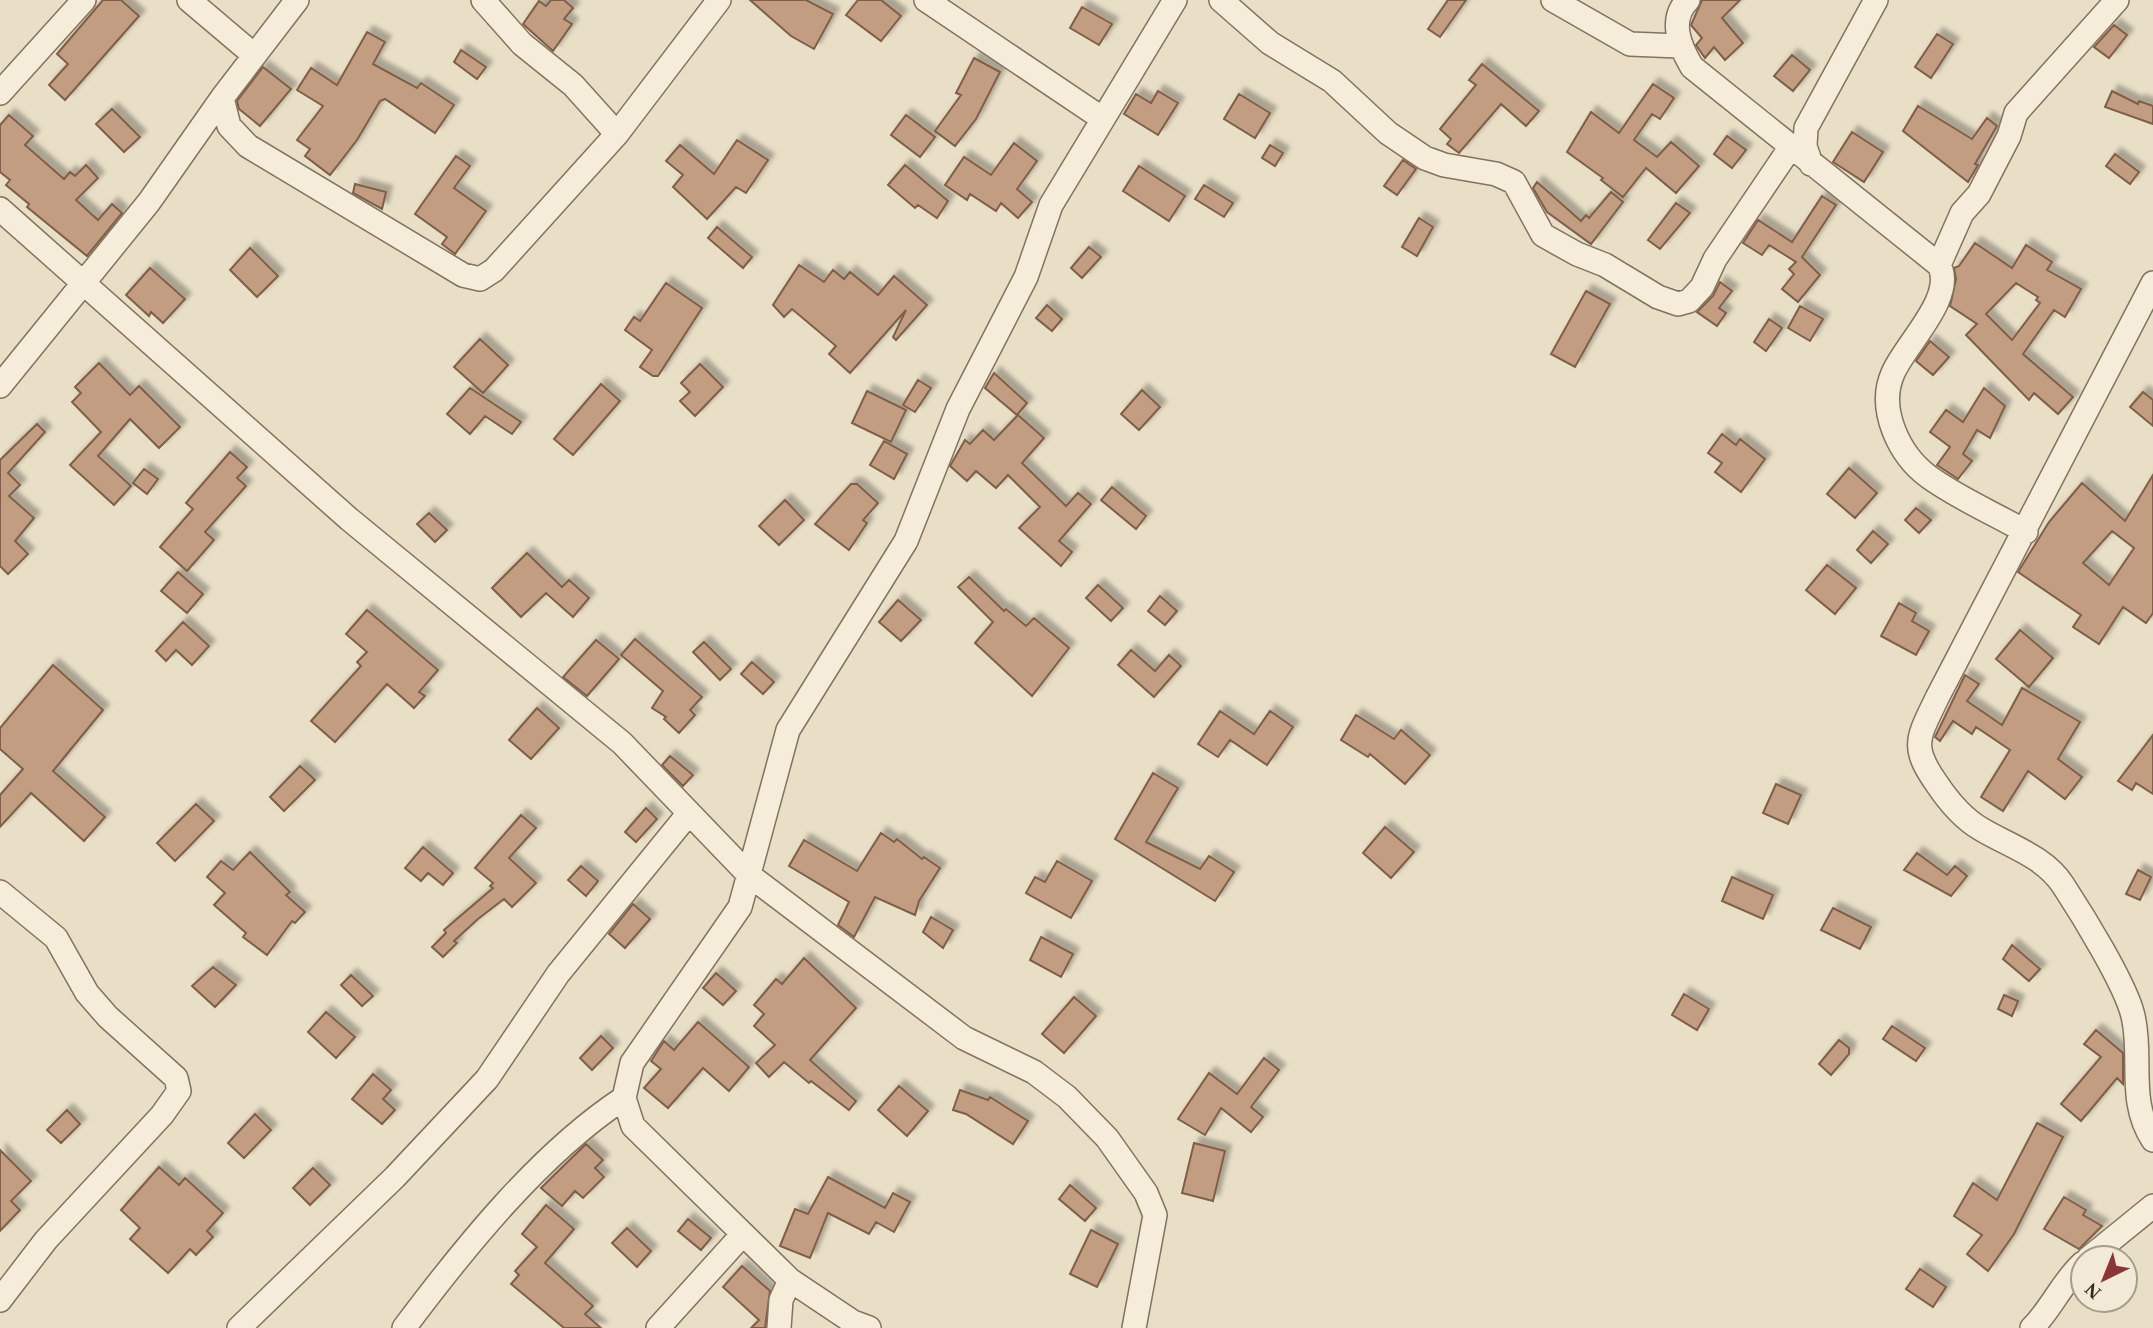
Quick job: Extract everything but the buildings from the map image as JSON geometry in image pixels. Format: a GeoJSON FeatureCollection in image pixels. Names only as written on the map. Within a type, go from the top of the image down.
{"type":"FeatureCollection","features":[{"type":"Feature","properties":{"kind":"street"},"geometry":{"type":"LineString","coordinates":[[0,93],[84,0]]}},
{"type":"Feature","properties":{"kind":"street"},"geometry":{"type":"LineString","coordinates":[[189,0],[254,55]]}},
{"type":"Feature","properties":{"kind":"street"},"geometry":{"type":"LineString","coordinates":[[0,386],[149,202],[222,98],[297,0]]}},
{"type":"Feature","properties":{"kind":"street"},"geometry":{"type":"LineString","coordinates":[[483,0],[522,44],[573,85],[617,134]]}},
{"type":"Feature","properties":{"kind":"street"},"geometry":{"type":"LineString","coordinates":[[222,98],[229,126],[248,146],[463,275],[480,279],[494,270],[617,134],[719,0]]}},
{"type":"Feature","properties":{"kind":"street"},"geometry":{"type":"LineString","coordinates":[[926,0],[1103,118]]}},
{"type":"Feature","properties":{"kind":"street"},"geometry":{"type":"LineString","coordinates":[[869,1328],[853,1322],[790,1280],[633,1126],[624,1098],[632,1063],[740,907],[788,730],[906,541],[958,409],[1026,277],[1051,205],[1175,0]]}},
{"type":"Feature","properties":{"kind":"street"},"geometry":{"type":"LineString","coordinates":[[1221,0],[1270,43],[1332,81],[1388,133],[1425,158],[1496,174],[1514,182],[1543,235],[1577,254],[1605,265],[1658,297],[1678,304],[1689,301],[1702,287],[1715,258],[1790,148]]}},
{"type":"Feature","properties":{"kind":"street"},"geometry":{"type":"LineString","coordinates":[[1553,0],[1630,44],[1679,46]]}},
{"type":"Feature","properties":{"kind":"street"},"geometry":{"type":"LineString","coordinates":[[1688,0],[1683,4],[1676,30],[1679,46],[1692,67],[1939,265],[1944,274],[1943,290],[1892,374],[1888,402],[1892,428],[1902,447],[1928,476],[2026,532]]}},
{"type":"Feature","properties":{"kind":"street"},"geometry":{"type":"LineString","coordinates":[[1811,164],[1805,146],[1806,128],[1876,0]]}},
{"type":"Feature","properties":{"kind":"street"},"geometry":{"type":"LineString","coordinates":[[1939,265],[1962,213],[1979,194],[2009,136],[2017,113],[2117,0]]}},
{"type":"Feature","properties":{"kind":"street"},"geometry":{"type":"LineString","coordinates":[[0,209],[349,519],[622,743],[749,875],[964,1038],[1034,1072],[1067,1097],[1107,1138],[1146,1193],[1155,1215],[1134,1328]]}},
{"type":"Feature","properties":{"kind":"street"},"geometry":{"type":"LineString","coordinates":[[2153,283],[1921,731],[1919,760],[1954,809],[1980,829],[2025,850],[2062,882],[2116,976],[2133,1016],[2138,1108],[2153,1140]]}},
{"type":"Feature","properties":{"kind":"street"},"geometry":{"type":"LineString","coordinates":[[239,1328],[395,1177],[487,1079],[558,974],[689,813]]}},
{"type":"Feature","properties":{"kind":"street"},"geometry":{"type":"LineString","coordinates":[[0,892],[56,938],[87,993],[108,1017],[176,1078],[179,1091],[162,1115],[46,1240],[0,1300]]}},
{"type":"Feature","properties":{"kind":"street"},"geometry":{"type":"LineString","coordinates":[[404,1328],[461,1252],[584,1124],[624,1098]]}},
{"type":"Feature","properties":{"kind":"street"},"geometry":{"type":"LineString","coordinates":[[2106,1244],[2153,1206]]}},
{"type":"Feature","properties":{"kind":"street"},"geometry":{"type":"LineString","coordinates":[[658,1328],[743,1234]]}},
{"type":"Feature","properties":{"kind":"street"},"geometry":{"type":"LineString","coordinates":[[2032,1328],[2054,1304],[2060,1290],[2069,1279]]}},
{"type":"Feature","properties":{"kind":"street"},"geometry":{"type":"LineString","coordinates":[[779,1328],[781,1300],[790,1280]]}}]}
